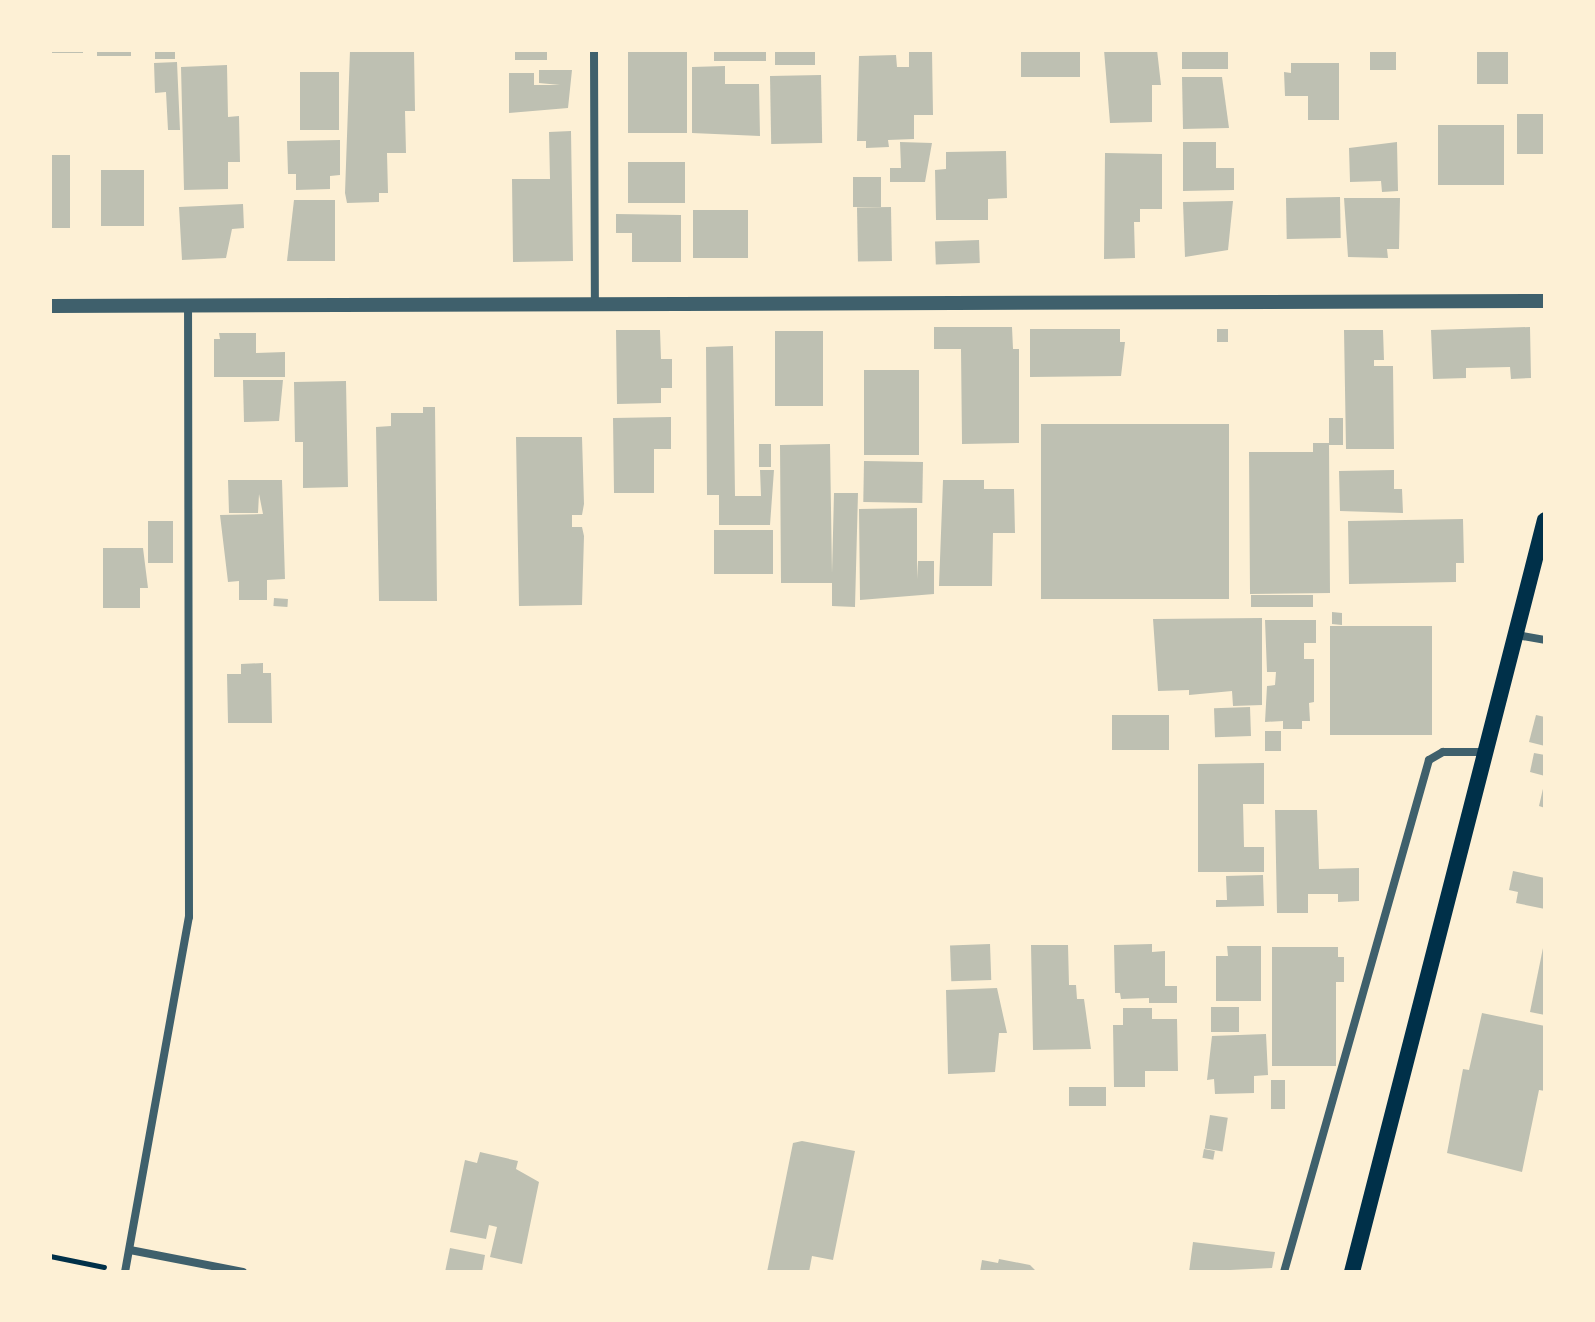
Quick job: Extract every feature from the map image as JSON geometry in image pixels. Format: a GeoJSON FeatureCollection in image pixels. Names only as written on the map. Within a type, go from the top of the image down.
{"type":"FeatureCollection","features":[{"type":"Feature","properties":{"kind":"main road"},"geometry":{"type":"LineString","coordinates":[[1352,1272],[1545,520]]}},
{"type":"Feature","properties":{"kind":"street"},"geometry":{"type":"LineString","coordinates":[[594,50],[595,303]]}},
{"type":"Feature","properties":{"kind":"street"},"geometry":{"type":"LineString","coordinates":[[50,306],[1545,301]]}},
{"type":"Feature","properties":{"kind":"street"},"geometry":{"type":"LineString","coordinates":[[125,1272],[189,917],[188,305]]}},
{"type":"Feature","properties":{"kind":"street"},"geometry":{"type":"LineString","coordinates":[[1517,635],[1545,640]]}},
{"type":"Feature","properties":{"kind":"street"},"geometry":{"type":"LineString","coordinates":[[1284,1272],[1429,760],[1443,752],[1484,752]]}},
{"type":"Feature","properties":{"kind":"street"},"geometry":{"type":"LineString","coordinates":[[130,1250],[243,1272]]}},
{"type":"Feature","properties":{"kind":"path"},"geometry":{"type":"LineString","coordinates":[[50,1256],[125,1272]]}},
{"type":"Feature","properties":{"kind":"building"},"geometry":{"type":"Polygon","coordinates":[[[50,50],[83,50],[83,53],[50,53],[50,50]]]}},
{"type":"Feature","properties":{"kind":"building"},"geometry":{"type":"Polygon","coordinates":[[[97,50],[131,50],[131,56],[97,56],[97,50]]]}},
{"type":"Feature","properties":{"kind":"building"},"geometry":{"type":"Polygon","coordinates":[[[155,50],[175,50],[175,59],[155,59],[155,50]]]}},
{"type":"Feature","properties":{"kind":"building"},"geometry":{"type":"Polygon","coordinates":[[[350,50],[414,50],[415,111],[405,111],[406,153],[387,153],[388,193],[379,193],[379,202],[347,203],[345,193],[350,50]]]}},
{"type":"Feature","properties":{"kind":"building"},"geometry":{"type":"Polygon","coordinates":[[[515,50],[547,50],[547,60],[515,60],[515,50]]]}},
{"type":"Feature","properties":{"kind":"building"},"geometry":{"type":"Polygon","coordinates":[[[628,50],[687,50],[687,133],[628,133],[628,50]]]}},
{"type":"Feature","properties":{"kind":"building"},"geometry":{"type":"Polygon","coordinates":[[[714,50],[766,50],[766,61],[714,61],[714,50]]]}},
{"type":"Feature","properties":{"kind":"building"},"geometry":{"type":"Polygon","coordinates":[[[775,50],[815,50],[815,65],[775,65],[775,50]]]}},
{"type":"Feature","properties":{"kind":"building"},"geometry":{"type":"Polygon","coordinates":[[[909,50],[932,50],[933,115],[914,115],[914,139],[888,140],[889,147],[866,148],[866,141],[857,141],[859,56],[896,55],[897,67],[909,67],[909,50]]]}},
{"type":"Feature","properties":{"kind":"building"},"geometry":{"type":"Polygon","coordinates":[[[1021,50],[1080,50],[1080,77],[1021,77],[1021,50]]]}},
{"type":"Feature","properties":{"kind":"building"},"geometry":{"type":"Polygon","coordinates":[[[1104,50],[1157,50],[1161,85],[1152,85],[1152,122],[1110,123],[1104,50]]]}},
{"type":"Feature","properties":{"kind":"building"},"geometry":{"type":"Polygon","coordinates":[[[1182,50],[1228,50],[1228,69],[1182,69],[1182,50]]]}},
{"type":"Feature","properties":{"kind":"building"},"geometry":{"type":"Polygon","coordinates":[[[1370,50],[1396,50],[1396,70],[1370,70],[1370,50]]]}},
{"type":"Feature","properties":{"kind":"building"},"geometry":{"type":"Polygon","coordinates":[[[1477,50],[1508,50],[1508,84],[1477,84],[1477,50]]]}},
{"type":"Feature","properties":{"kind":"building"},"geometry":{"type":"Polygon","coordinates":[[[177,62],[180,130],[168,130],[166,92],[155,93],[154,63],[177,62]]]}},
{"type":"Feature","properties":{"kind":"building"},"geometry":{"type":"Polygon","coordinates":[[[1291,63],[1339,63],[1339,120],[1308,120],[1308,96],[1285,96],[1284,72],[1291,73],[1291,63]]]}},
{"type":"Feature","properties":{"kind":"building"},"geometry":{"type":"Polygon","coordinates":[[[227,65],[228,117],[239,116],[240,162],[228,162],[228,189],[184,190],[181,67],[227,65]]]}},
{"type":"Feature","properties":{"kind":"building"},"geometry":{"type":"Polygon","coordinates":[[[725,66],[725,84],[759,84],[760,136],[692,133],[692,67],[725,66]]]}},
{"type":"Feature","properties":{"kind":"building"},"geometry":{"type":"Polygon","coordinates":[[[539,70],[572,70],[568,108],[509,113],[509,73],[534,73],[534,85],[560,85],[539,83],[539,70]]]}},
{"type":"Feature","properties":{"kind":"building"},"geometry":{"type":"Polygon","coordinates":[[[300,72],[339,72],[339,130],[300,130],[300,72]]]}},
{"type":"Feature","properties":{"kind":"building"},"geometry":{"type":"Polygon","coordinates":[[[821,75],[822,143],[771,144],[770,76],[821,75]]]}},
{"type":"Feature","properties":{"kind":"building"},"geometry":{"type":"Polygon","coordinates":[[[1182,77],[1222,77],[1229,128],[1183,129],[1182,77]]]}},
{"type":"Feature","properties":{"kind":"building"},"geometry":{"type":"Polygon","coordinates":[[[1517,114],[1545,114],[1545,154],[1517,154],[1517,114]]]}},
{"type":"Feature","properties":{"kind":"building"},"geometry":{"type":"Polygon","coordinates":[[[1438,125],[1504,125],[1504,185],[1438,185],[1438,125]]]}},
{"type":"Feature","properties":{"kind":"building"},"geometry":{"type":"Polygon","coordinates":[[[571,131],[573,261],[513,262],[512,179],[550,179],[549,132],[571,131]]]}},
{"type":"Feature","properties":{"kind":"building"},"geometry":{"type":"Polygon","coordinates":[[[340,140],[340,175],[330,176],[330,189],[296,190],[296,174],[288,174],[287,141],[340,140]]]}},
{"type":"Feature","properties":{"kind":"building"},"geometry":{"type":"Polygon","coordinates":[[[900,142],[932,143],[925,182],[890,182],[890,168],[901,168],[900,142]]]}},
{"type":"Feature","properties":{"kind":"building"},"geometry":{"type":"Polygon","coordinates":[[[1183,142],[1216,142],[1216,168],[1234,168],[1234,190],[1183,191],[1183,142]]]}},
{"type":"Feature","properties":{"kind":"building"},"geometry":{"type":"Polygon","coordinates":[[[1397,142],[1398,191],[1382,192],[1381,181],[1350,182],[1349,148],[1397,142]]]}},
{"type":"Feature","properties":{"kind":"building"},"geometry":{"type":"Polygon","coordinates":[[[1006,151],[1007,198],[988,199],[988,220],[936,220],[935,170],[946,169],[946,152],[1006,151]]]}},
{"type":"Feature","properties":{"kind":"building"},"geometry":{"type":"Polygon","coordinates":[[[1105,153],[1162,154],[1162,209],[1140,209],[1140,222],[1134,222],[1135,258],[1104,259],[1105,153]]]}},
{"type":"Feature","properties":{"kind":"building"},"geometry":{"type":"Polygon","coordinates":[[[50,155],[70,155],[70,228],[50,228],[50,155]]]}},
{"type":"Feature","properties":{"kind":"building"},"geometry":{"type":"Polygon","coordinates":[[[628,162],[685,162],[685,203],[628,203],[628,162]]]}},
{"type":"Feature","properties":{"kind":"building"},"geometry":{"type":"Polygon","coordinates":[[[101,170],[144,170],[144,226],[101,226],[101,170]]]}},
{"type":"Feature","properties":{"kind":"building"},"geometry":{"type":"Polygon","coordinates":[[[853,177],[881,177],[881,207],[853,207],[853,177]]]}},
{"type":"Feature","properties":{"kind":"building"},"geometry":{"type":"Polygon","coordinates":[[[1340,197],[1341,238],[1287,239],[1286,198],[1340,197]]]}},
{"type":"Feature","properties":{"kind":"building"},"geometry":{"type":"Polygon","coordinates":[[[1344,198],[1400,198],[1399,249],[1387,249],[1388,258],[1348,257],[1344,198]]]}},
{"type":"Feature","properties":{"kind":"building"},"geometry":{"type":"Polygon","coordinates":[[[294,200],[335,200],[335,261],[287,261],[294,200]]]}},
{"type":"Feature","properties":{"kind":"building"},"geometry":{"type":"Polygon","coordinates":[[[1233,201],[1228,250],[1185,257],[1183,202],[1233,201]]]}},
{"type":"Feature","properties":{"kind":"building"},"geometry":{"type":"Polygon","coordinates":[[[243,204],[244,228],[232,229],[226,258],[182,260],[179,207],[243,204]]]}},
{"type":"Feature","properties":{"kind":"building"},"geometry":{"type":"Polygon","coordinates":[[[891,207],[892,261],[858,262],[857,208],[891,207]]]}},
{"type":"Feature","properties":{"kind":"building"},"geometry":{"type":"Polygon","coordinates":[[[693,210],[748,210],[748,258],[693,258],[693,210]]]}},
{"type":"Feature","properties":{"kind":"building"},"geometry":{"type":"Polygon","coordinates":[[[616,214],[681,215],[681,262],[632,262],[632,233],[616,233],[616,214]]]}},
{"type":"Feature","properties":{"kind":"building"},"geometry":{"type":"Polygon","coordinates":[[[979,240],[980,263],[936,265],[935,242],[979,240]]]}},
{"type":"Feature","properties":{"kind":"building"},"geometry":{"type":"Polygon","coordinates":[[[934,327],[1012,327],[1013,349],[1019,349],[1019,443],[962,444],[961,349],[934,349],[934,327]]]}},
{"type":"Feature","properties":{"kind":"building"},"geometry":{"type":"Polygon","coordinates":[[[1530,327],[1531,378],[1511,379],[1510,367],[1466,368],[1466,378],[1433,379],[1431,330],[1530,327]]]}},
{"type":"Feature","properties":{"kind":"building"},"geometry":{"type":"Polygon","coordinates":[[[1030,329],[1120,329],[1120,342],[1125,342],[1121,376],[1030,377],[1030,329]]]}},
{"type":"Feature","properties":{"kind":"building"},"geometry":{"type":"Polygon","coordinates":[[[1217,329],[1228,329],[1228,342],[1217,342],[1217,329]]]}},
{"type":"Feature","properties":{"kind":"building"},"geometry":{"type":"Polygon","coordinates":[[[616,330],[660,330],[661,359],[672,359],[672,388],[661,388],[661,403],[617,404],[616,330]]]}},
{"type":"Feature","properties":{"kind":"building"},"geometry":{"type":"Polygon","coordinates":[[[1344,330],[1383,330],[1384,360],[1374,360],[1374,366],[1393,366],[1394,449],[1346,449],[1344,330]]]}},
{"type":"Feature","properties":{"kind":"building"},"geometry":{"type":"Polygon","coordinates":[[[775,331],[823,331],[823,406],[775,406],[775,331]]]}},
{"type":"Feature","properties":{"kind":"building"},"geometry":{"type":"Polygon","coordinates":[[[219,333],[256,333],[256,353],[285,352],[285,377],[214,377],[214,339],[220,339],[219,333]]]}},
{"type":"Feature","properties":{"kind":"building"},"geometry":{"type":"Polygon","coordinates":[[[733,346],[735,496],[761,496],[760,470],[774,470],[770,525],[719,525],[719,495],[707,495],[706,347],[733,346]]]}},
{"type":"Feature","properties":{"kind":"building"},"geometry":{"type":"Polygon","coordinates":[[[864,370],[919,370],[919,455],[864,455],[864,370]]]}},
{"type":"Feature","properties":{"kind":"building"},"geometry":{"type":"Polygon","coordinates":[[[243,380],[283,380],[279,421],[244,422],[243,380]]]}},
{"type":"Feature","properties":{"kind":"building"},"geometry":{"type":"Polygon","coordinates":[[[346,381],[348,487],[303,488],[303,442],[295,442],[294,382],[346,381]]]}},
{"type":"Feature","properties":{"kind":"building"},"geometry":{"type":"Polygon","coordinates":[[[423,407],[435,407],[437,601],[379,601],[376,427],[391,426],[391,413],[423,413],[423,407]]]}},
{"type":"Feature","properties":{"kind":"building"},"geometry":{"type":"Polygon","coordinates":[[[671,417],[671,449],[654,449],[654,493],[614,493],[613,418],[671,417]]]}},
{"type":"Feature","properties":{"kind":"building"},"geometry":{"type":"Polygon","coordinates":[[[1329,418],[1343,418],[1343,445],[1329,445],[1329,418]]]}},
{"type":"Feature","properties":{"kind":"building"},"geometry":{"type":"Polygon","coordinates":[[[1041,424],[1229,424],[1229,599],[1041,599],[1041,424]]]}},
{"type":"Feature","properties":{"kind":"building"},"geometry":{"type":"Polygon","coordinates":[[[516,437],[582,437],[584,504],[582,515],[572,515],[572,527],[582,527],[584,536],[582,605],[519,606],[516,437]]]}},
{"type":"Feature","properties":{"kind":"building"},"geometry":{"type":"Polygon","coordinates":[[[1313,443],[1329,443],[1330,593],[1250,594],[1249,452],[1313,452],[1313,443]]]}},
{"type":"Feature","properties":{"kind":"building"},"geometry":{"type":"Polygon","coordinates":[[[759,444],[771,444],[771,467],[759,467],[759,444]]]}},
{"type":"Feature","properties":{"kind":"building"},"geometry":{"type":"Polygon","coordinates":[[[830,444],[832,573],[834,493],[858,493],[855,607],[832,606],[832,583],[781,583],[780,445],[830,444]]]}},
{"type":"Feature","properties":{"kind":"building"},"geometry":{"type":"Polygon","coordinates":[[[864,461],[923,462],[922,503],[863,502],[864,461]]]}},
{"type":"Feature","properties":{"kind":"building"},"geometry":{"type":"Polygon","coordinates":[[[1394,470],[1394,489],[1402,489],[1403,513],[1340,511],[1339,471],[1394,470]]]}},
{"type":"Feature","properties":{"kind":"building"},"geometry":{"type":"Polygon","coordinates":[[[228,480],[282,480],[285,579],[267,580],[267,600],[239,600],[239,581],[228,582],[220,515],[263,514],[259,494],[258,513],[229,513],[228,480]]]}},
{"type":"Feature","properties":{"kind":"building"},"geometry":{"type":"Polygon","coordinates":[[[943,480],[984,480],[984,489],[1014,489],[1015,533],[993,533],[992,586],[939,586],[943,480]]]}},
{"type":"Feature","properties":{"kind":"building"},"geometry":{"type":"Polygon","coordinates":[[[917,508],[917,579],[918,561],[934,561],[934,594],[860,600],[859,509],[917,508]]]}},
{"type":"Feature","properties":{"kind":"building"},"geometry":{"type":"Polygon","coordinates":[[[1463,519],[1464,563],[1456,563],[1456,582],[1349,584],[1348,521],[1463,519]]]}},
{"type":"Feature","properties":{"kind":"building"},"geometry":{"type":"Polygon","coordinates":[[[148,521],[173,521],[173,563],[148,563],[148,521]]]}},
{"type":"Feature","properties":{"kind":"building"},"geometry":{"type":"Polygon","coordinates":[[[714,530],[773,530],[773,574],[714,574],[714,530]]]}},
{"type":"Feature","properties":{"kind":"building"},"geometry":{"type":"Polygon","coordinates":[[[103,548],[143,548],[148,588],[140,588],[140,608],[103,608],[103,548]]]}},
{"type":"Feature","properties":{"kind":"building"},"geometry":{"type":"Polygon","coordinates":[[[1251,595],[1313,595],[1313,607],[1251,607],[1251,595]]]}},
{"type":"Feature","properties":{"kind":"building"},"geometry":{"type":"Polygon","coordinates":[[[274,598],[288,599],[287,607],[273,606],[274,598]]]}},
{"type":"Feature","properties":{"kind":"building"},"geometry":{"type":"Polygon","coordinates":[[[1332,612],[1342,613],[1342,625],[1332,624],[1332,612]]]}},
{"type":"Feature","properties":{"kind":"building"},"geometry":{"type":"Polygon","coordinates":[[[1262,618],[1262,705],[1233,706],[1232,691],[1189,695],[1189,690],[1158,691],[1153,619],[1262,618]]]}},
{"type":"Feature","properties":{"kind":"building"},"geometry":{"type":"Polygon","coordinates":[[[1265,620],[1316,620],[1316,643],[1304,643],[1304,659],[1314,659],[1314,702],[1309,703],[1310,721],[1302,721],[1302,729],[1283,729],[1283,721],[1265,722],[1267,686],[1275,685],[1276,672],[1267,672],[1265,620]]]}},
{"type":"Feature","properties":{"kind":"building"},"geometry":{"type":"Polygon","coordinates":[[[1330,626],[1432,626],[1432,735],[1330,735],[1330,626]]]}},
{"type":"Feature","properties":{"kind":"building"},"geometry":{"type":"Polygon","coordinates":[[[263,663],[263,673],[271,673],[272,723],[228,723],[227,674],[241,674],[241,664],[263,663]]]}},
{"type":"Feature","properties":{"kind":"building"},"geometry":{"type":"Polygon","coordinates":[[[1250,707],[1251,736],[1215,737],[1214,708],[1250,707]]]}},
{"type":"Feature","properties":{"kind":"building"},"geometry":{"type":"Polygon","coordinates":[[[1112,715],[1169,715],[1169,750],[1112,750],[1112,715]]]}},
{"type":"Feature","properties":{"kind":"building"},"geometry":{"type":"Polygon","coordinates":[[[1536,715],[1545,717],[1545,746],[1529,742],[1536,715]]]}},
{"type":"Feature","properties":{"kind":"building"},"geometry":{"type":"Polygon","coordinates":[[[1265,731],[1281,731],[1281,751],[1265,751],[1265,731]]]}},
{"type":"Feature","properties":{"kind":"building"},"geometry":{"type":"Polygon","coordinates":[[[1534,753],[1545,755],[1545,776],[1530,772],[1534,753]]]}},
{"type":"Feature","properties":{"kind":"building"},"geometry":{"type":"Polygon","coordinates":[[[1264,763],[1264,804],[1243,804],[1244,847],[1264,847],[1264,872],[1198,872],[1198,764],[1264,763]]]}},
{"type":"Feature","properties":{"kind":"building"},"geometry":{"type":"Polygon","coordinates":[[[1545,780],[1545,808],[1539,806],[1545,780]]]}},
{"type":"Feature","properties":{"kind":"building"},"geometry":{"type":"Polygon","coordinates":[[[1275,810],[1317,810],[1319,869],[1359,868],[1359,901],[1338,902],[1338,894],[1308,894],[1308,913],[1277,913],[1275,810]]]}},
{"type":"Feature","properties":{"kind":"building"},"geometry":{"type":"Polygon","coordinates":[[[1513,871],[1545,878],[1545,909],[1516,903],[1518,892],[1509,890],[1513,871]]]}},
{"type":"Feature","properties":{"kind":"building"},"geometry":{"type":"Polygon","coordinates":[[[1263,875],[1264,906],[1216,907],[1216,900],[1227,900],[1226,876],[1263,875]]]}},
{"type":"Feature","properties":{"kind":"building"},"geometry":{"type":"Polygon","coordinates":[[[990,944],[991,980],[951,981],[950,945],[990,944]]]}},
{"type":"Feature","properties":{"kind":"building"},"geometry":{"type":"Polygon","coordinates":[[[1152,944],[1152,952],[1165,951],[1165,986],[1177,986],[1177,1003],[1149,1003],[1149,998],[1121,999],[1120,993],[1115,993],[1114,945],[1152,944]]]}},
{"type":"Feature","properties":{"kind":"building"},"geometry":{"type":"Polygon","coordinates":[[[1545,944],[1545,1015],[1530,1012],[1545,944]]]}},
{"type":"Feature","properties":{"kind":"building"},"geometry":{"type":"Polygon","coordinates":[[[1031,945],[1068,945],[1069,985],[1076,985],[1077,999],[1084,999],[1091,1049],[1033,1050],[1031,945]]]}},
{"type":"Feature","properties":{"kind":"building"},"geometry":{"type":"Polygon","coordinates":[[[1227,946],[1261,946],[1261,1001],[1216,1001],[1216,956],[1228,956],[1227,946]]]}},
{"type":"Feature","properties":{"kind":"building"},"geometry":{"type":"Polygon","coordinates":[[[1272,947],[1338,947],[1338,957],[1344,957],[1344,982],[1336,982],[1336,1066],[1272,1066],[1272,947]]]}},
{"type":"Feature","properties":{"kind":"building"},"geometry":{"type":"Polygon","coordinates":[[[997,988],[1007,1033],[999,1033],[995,1072],[948,1074],[946,990],[997,988]]]}},
{"type":"Feature","properties":{"kind":"building"},"geometry":{"type":"Polygon","coordinates":[[[1211,1007],[1239,1007],[1239,1032],[1211,1032],[1211,1007]]]}},
{"type":"Feature","properties":{"kind":"building"},"geometry":{"type":"Polygon","coordinates":[[[1123,1008],[1152,1008],[1152,1019],[1177,1019],[1178,1071],[1145,1071],[1145,1087],[1114,1087],[1113,1025],[1123,1025],[1123,1008]]]}},
{"type":"Feature","properties":{"kind":"building"},"geometry":{"type":"Polygon","coordinates":[[[1482,1013],[1545,1026],[1545,1091],[1539,1090],[1522,1172],[1447,1153],[1463,1069],[1469,1070],[1482,1013]]]}},
{"type":"Feature","properties":{"kind":"building"},"geometry":{"type":"Polygon","coordinates":[[[1266,1034],[1268,1075],[1254,1076],[1254,1093],[1215,1094],[1214,1079],[1207,1080],[1212,1036],[1266,1034]]]}},
{"type":"Feature","properties":{"kind":"building"},"geometry":{"type":"Polygon","coordinates":[[[1271,1080],[1285,1080],[1285,1109],[1271,1109],[1271,1080]]]}},
{"type":"Feature","properties":{"kind":"building"},"geometry":{"type":"Polygon","coordinates":[[[1069,1087],[1106,1087],[1106,1106],[1069,1106],[1069,1087]]]}},
{"type":"Feature","properties":{"kind":"building"},"geometry":{"type":"Polygon","coordinates":[[[1210,1115],[1228,1118],[1222,1151],[1205,1149],[1210,1115]]]}},
{"type":"Feature","properties":{"kind":"building"},"geometry":{"type":"Polygon","coordinates":[[[802,1141],[855,1151],[833,1260],[812,1256],[809,1272],[767,1272],[793,1143],[802,1141]]]}},
{"type":"Feature","properties":{"kind":"building"},"geometry":{"type":"Polygon","coordinates":[[[1204,1149],[1215,1151],[1213,1160],[1202,1158],[1204,1149]]]}},
{"type":"Feature","properties":{"kind":"building"},"geometry":{"type":"Polygon","coordinates":[[[480,1152],[518,1161],[516,1169],[539,1182],[522,1264],[490,1257],[497,1227],[489,1225],[486,1239],[450,1232],[465,1160],[477,1163],[480,1152]]]}},
{"type":"Feature","properties":{"kind":"building"},"geometry":{"type":"Polygon","coordinates":[[[1193,1242],[1275,1252],[1272,1268],[1189,1272],[1193,1242]]]}},
{"type":"Feature","properties":{"kind":"building"},"geometry":{"type":"Polygon","coordinates":[[[450,1248],[485,1255],[482,1272],[445,1272],[450,1248]]]}},
{"type":"Feature","properties":{"kind":"building"},"geometry":{"type":"Polygon","coordinates":[[[999,1259],[1030,1265],[1037,1272],[980,1272],[982,1260],[998,1263],[999,1259]]]}}]}
